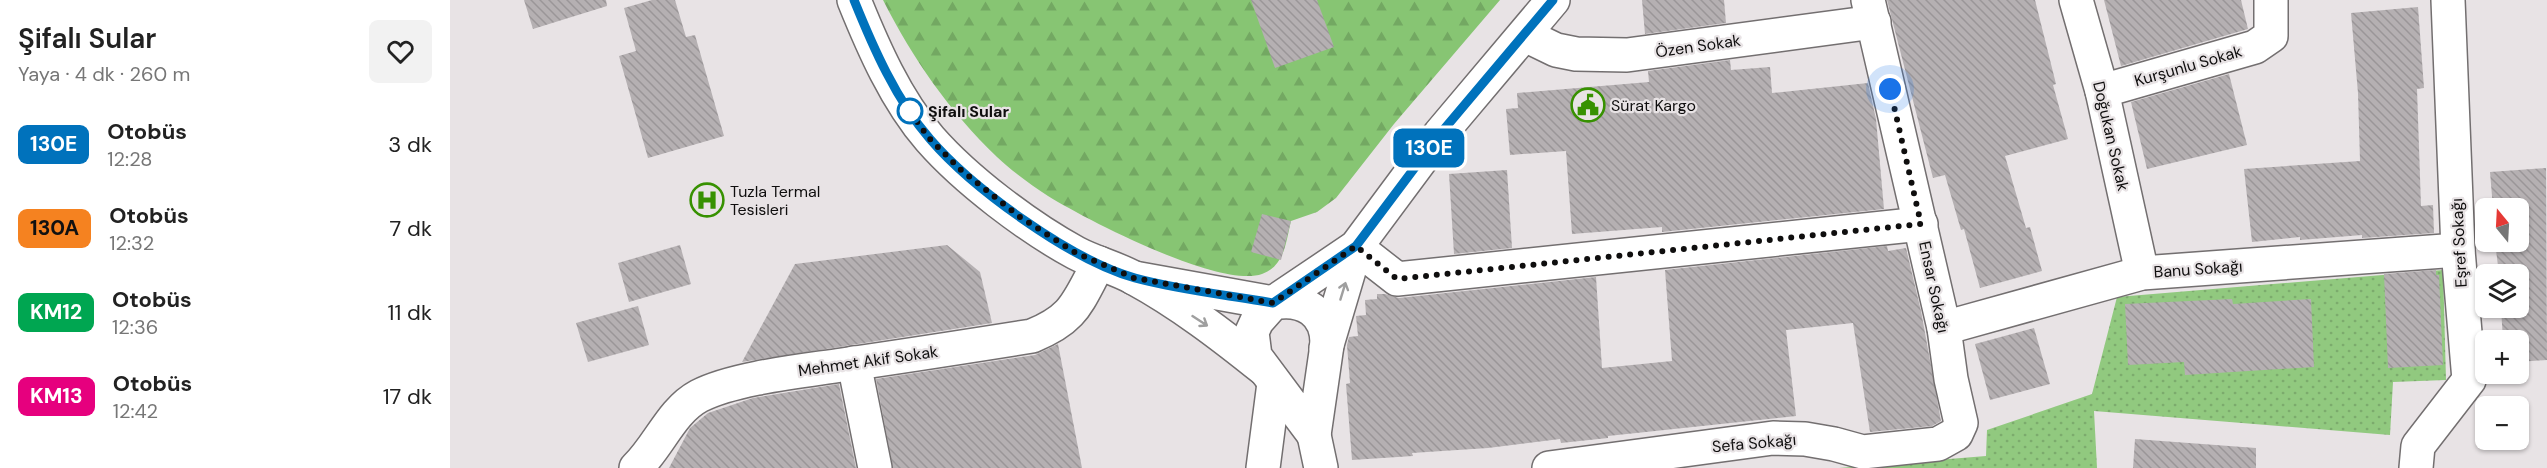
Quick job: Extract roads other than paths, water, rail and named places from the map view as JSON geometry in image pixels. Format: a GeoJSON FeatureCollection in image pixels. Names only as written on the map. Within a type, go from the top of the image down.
{"type":"FeatureCollection","features":[{"type":"Feature","properties":{"kind":"street"},"geometry":{"type":"LineString","coordinates":[[854,0],[883,64],[907,108],[929,138],[961,170],[1020,217],[1076,253],[1134,278],[1240,347],[1267,374],[1314,435]]}},
{"type":"Feature","properties":{"kind":"street"},"geometry":{"type":"LineString","coordinates":[[1263,468],[1267,374],[1252,345],[1252,333],[1257,321],[1273,303],[1356,246],[1440,134],[1553,0]]}},
{"type":"Feature","properties":{"kind":"street","name":"Doğukan Sokak"},"geometry":{"type":"LineString","coordinates":[[2076,0],[2102,91],[2142,273]]}},
{"type":"Feature","properties":{"kind":"street","name":"Kurşunlu Sokak"},"geometry":{"type":"LineString","coordinates":[[2102,91],[2256,47],[2271,36],[2271,0]]}},
{"type":"Feature","properties":{"kind":"street","name":"Eşref Sokağı"},"geometry":{"type":"LineString","coordinates":[[2416,468],[2418,446],[2469,380],[2458,250],[2448,0]]}},
{"type":"Feature","properties":{"kind":"street","name":"Özen Sokak"},"geometry":{"type":"LineString","coordinates":[[1525,35],[1556,50],[1576,54],[1627,55],[1871,11]]}},
{"type":"Feature","properties":{"kind":"street","name":"Ensar Sokağı"},"geometry":{"type":"LineString","coordinates":[[1871,11],[1944,328],[1961,423],[1956,434]]}},
{"type":"Feature","properties":{"kind":"street"},"geometry":{"type":"LineString","coordinates":[[1356,246],[1397,279],[1921,224]]}},
{"type":"Feature","properties":{"kind":"street"},"geometry":{"type":"LineString","coordinates":[[1321,468],[1314,435],[1328,345],[1356,246]]}},
{"type":"Feature","properties":{"kind":"street","name":"Banu Sokağı"},"geometry":{"type":"LineString","coordinates":[[1944,328],[2142,273],[2458,250]]}},
{"type":"Feature","properties":{"kind":"street","name":"Mehmet Akif Sokak"},"geometry":{"type":"LineString","coordinates":[[636,468],[648,457],[676,416],[700,396],[745,382],[1032,336],[1063,321],[1073,311],[1099,263]]}},
{"type":"Feature","properties":{"kind":"street"},"geometry":{"type":"LineString","coordinates":[[1134,278],[1273,303],[1287,300],[1308,307],[1324,324],[1328,345],[1319,364],[1302,376],[1280,377],[1267,374]]}},
{"type":"Feature","properties":{"kind":"street"},"geometry":{"type":"LineString","coordinates":[[854,363],[875,468]]}},
{"type":"Feature","properties":{"kind":"street","name":"Sefa Sokağı"},"geometry":{"type":"LineString","coordinates":[[1549,468],[1773,438],[1805,439],[1834,444],[1863,453],[1938,444],[1956,434]]}},
{"type":"Feature","properties":{"kind":"place","name":"Sürat Kargo"},"geometry":{"type":"Point","coordinates":[1588,105]}},
{"type":"Feature","properties":{"kind":"place","name":"Şifalı Sular"},"geometry":{"type":"Point","coordinates":[910,111]}},
{"type":"Feature","properties":{"kind":"place","name":"Tuzla Termal Tesisleri"},"geometry":{"type":"Point","coordinates":[707,200]}}]}
